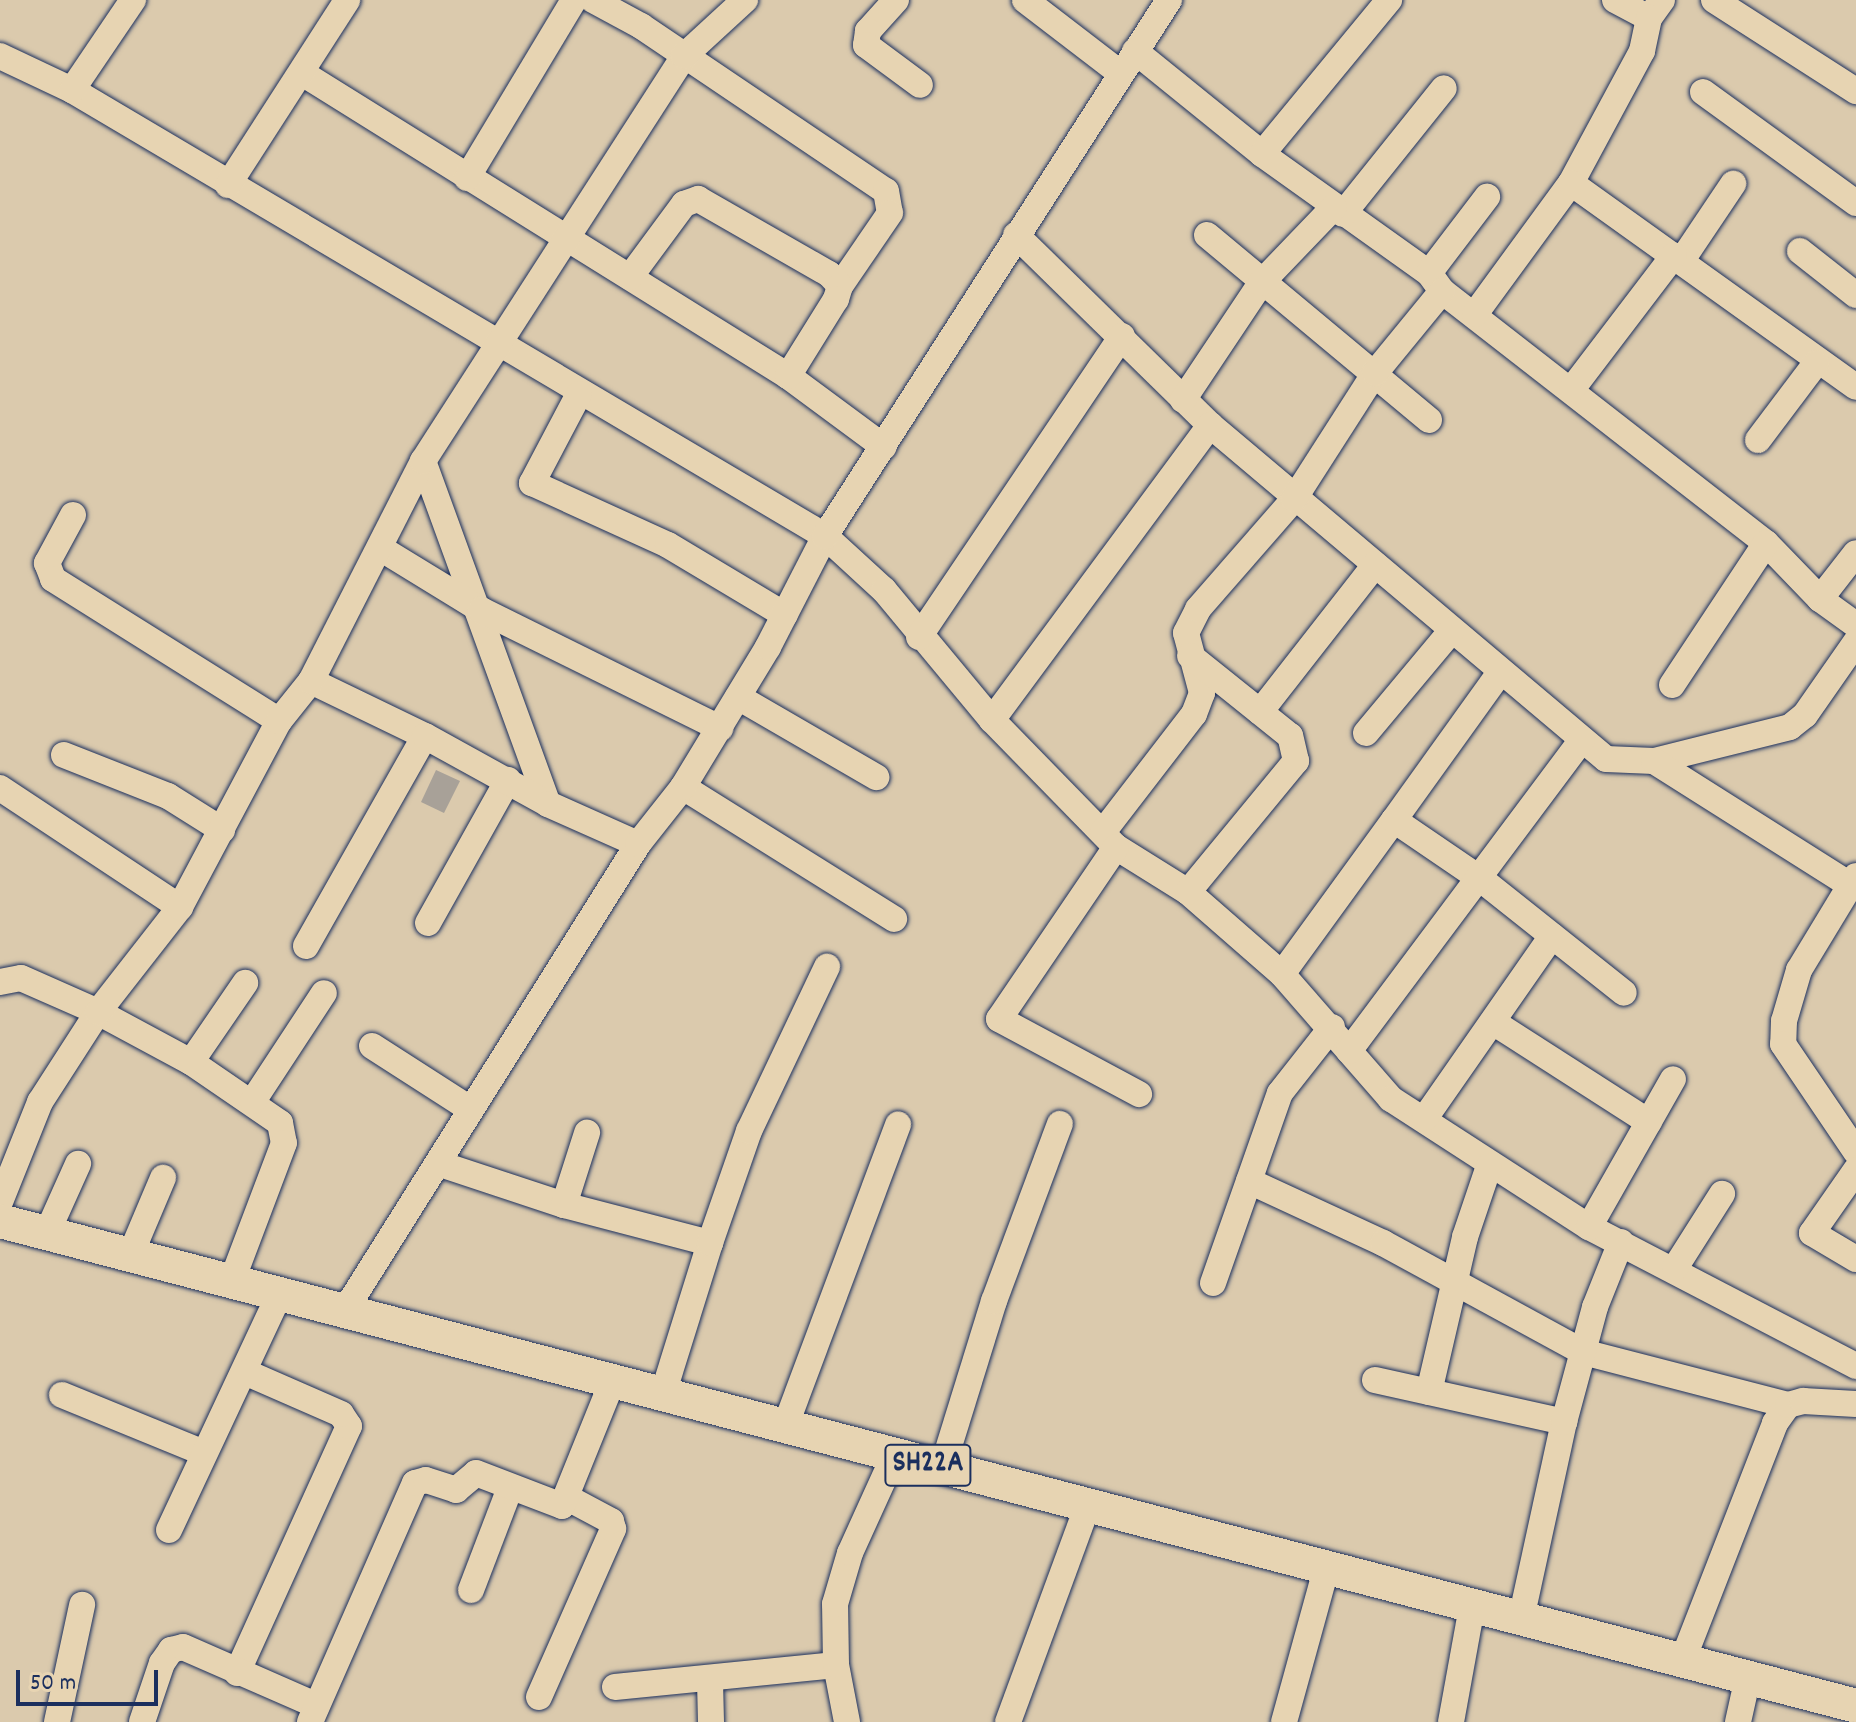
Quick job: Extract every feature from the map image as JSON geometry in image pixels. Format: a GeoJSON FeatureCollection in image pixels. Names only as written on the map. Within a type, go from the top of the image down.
{"type":"FeatureCollection","features":[{"type":"Feature","properties":{"kind":"main road","name":"SH22A"},"geometry":{"type":"LineString","coordinates":[[0,1221],[130,1256],[233,1278],[344,1312],[1856,1706]]}},
{"type":"Feature","properties":{"kind":"street"},"geometry":{"type":"LineString","coordinates":[[72,90],[133,0]]}},
{"type":"Feature","properties":{"kind":"street"},"geometry":{"type":"LineString","coordinates":[[228,185],[347,0]]}},
{"type":"Feature","properties":{"kind":"street"},"geometry":{"type":"LineString","coordinates":[[467,178],[574,0]]}},
{"type":"Feature","properties":{"kind":"street"},"geometry":{"type":"LineString","coordinates":[[593,0],[684,56],[886,191],[890,213],[840,286],[788,376]]}},
{"type":"Feature","properties":{"kind":"street"},"geometry":{"type":"LineString","coordinates":[[0,1202],[25,1132],[98,1012],[180,907],[279,721],[311,681],[423,461],[684,56],[745,0]]}},
{"type":"Feature","properties":{"kind":"street"},"geometry":{"type":"LineString","coordinates":[[896,0],[868,31],[866,45],[920,85]]}},
{"type":"Feature","properties":{"kind":"street"},"geometry":{"type":"LineString","coordinates":[[1025,0],[1120,73]]}},
{"type":"Feature","properties":{"kind":"street"},"geometry":{"type":"LineString","coordinates":[[344,1312],[440,1164],[470,1109],[638,844],[683,787],[785,615],[825,536],[1169,0]]}},
{"type":"Feature","properties":{"kind":"street"},"geometry":{"type":"LineString","coordinates":[[1262,154],[1389,0]]}},
{"type":"Feature","properties":{"kind":"street"},"geometry":{"type":"LineString","coordinates":[[1475,314],[1571,183],[1642,51],[1656,9],[1615,0]]}},
{"type":"Feature","properties":{"kind":"street"},"geometry":{"type":"LineString","coordinates":[[1714,0],[1856,91]]}},
{"type":"Feature","properties":{"kind":"street"},"geometry":{"type":"LineString","coordinates":[[1135,51],[1262,154],[1436,282],[1766,543],[1820,599],[1856,625]]}},
{"type":"Feature","properties":{"kind":"street"},"geometry":{"type":"LineString","coordinates":[[0,56],[72,90],[579,394],[825,536],[884,590],[919,637],[992,720],[1110,840],[1188,892],[1282,974],[1332,1027],[1391,1099],[1425,1118],[1489,1166],[1589,1227],[1675,1268],[1856,1366]]}},
{"type":"Feature","properties":{"kind":"street"},"geometry":{"type":"LineString","coordinates":[[302,73],[788,376],[884,447]]}},
{"type":"Feature","properties":{"kind":"street"},"geometry":{"type":"LineString","coordinates":[[1183,400],[1261,283],[1338,210],[1444,88]]}},
{"type":"Feature","properties":{"kind":"street"},"geometry":{"type":"LineString","coordinates":[[1703,92],[1854,197]]}},
{"type":"Feature","properties":{"kind":"street"},"geometry":{"type":"LineString","coordinates":[[1571,183],[1678,257],[1816,363],[1856,387]]}},
{"type":"Feature","properties":{"kind":"street"},"geometry":{"type":"LineString","coordinates":[[1572,389],[1733,184]]}},
{"type":"Feature","properties":{"kind":"street"},"geometry":{"type":"LineString","coordinates":[[1139,1094],[999,1019],[1110,840],[1194,714],[1202,693],[1188,655],[1186,633],[1198,609],[1294,499],[1436,282],[1487,197]]}},
{"type":"Feature","properties":{"kind":"street"},"geometry":{"type":"LineString","coordinates":[[630,277],[684,204],[698,199],[829,274],[840,286]]}},
{"type":"Feature","properties":{"kind":"street"},"geometry":{"type":"LineString","coordinates":[[1016,235],[1210,425],[1294,499],[1606,759],[1654,761],[1790,727],[1805,715],[1856,642]]}},
{"type":"Feature","properties":{"kind":"street"},"geometry":{"type":"LineString","coordinates":[[1207,235],[1429,420]]}},
{"type":"Feature","properties":{"kind":"street"},"geometry":{"type":"LineString","coordinates":[[1800,251],[1856,295]]}},
{"type":"Feature","properties":{"kind":"street"},"geometry":{"type":"LineString","coordinates":[[919,637],[1122,336]]}},
{"type":"Feature","properties":{"kind":"street"},"geometry":{"type":"LineString","coordinates":[[1758,440],[1816,363]]}},
{"type":"Feature","properties":{"kind":"street"},"geometry":{"type":"LineString","coordinates":[[579,394],[532,483],[668,545],[785,615]]}},
{"type":"Feature","properties":{"kind":"street"},"geometry":{"type":"LineString","coordinates":[[992,720],[1210,425]]}},
{"type":"Feature","properties":{"kind":"street"},"geometry":{"type":"LineString","coordinates":[[423,461],[481,610],[548,804]]}},
{"type":"Feature","properties":{"kind":"street"},"geometry":{"type":"LineString","coordinates":[[73,515],[47,563],[53,579],[279,721]]}},
{"type":"Feature","properties":{"kind":"street"},"geometry":{"type":"LineString","coordinates":[[1672,685],[1766,543]]}},
{"type":"Feature","properties":{"kind":"street"},"geometry":{"type":"LineString","coordinates":[[380,548],[481,610],[720,728]]}},
{"type":"Feature","properties":{"kind":"street"},"geometry":{"type":"LineString","coordinates":[[1820,599],[1856,553]]}},
{"type":"Feature","properties":{"kind":"street"},"geometry":{"type":"LineString","coordinates":[[1260,712],[1375,565]]}},
{"type":"Feature","properties":{"kind":"street"},"geometry":{"type":"LineString","coordinates":[[1366,733],[1452,630]]}},
{"type":"Feature","properties":{"kind":"street"},"geometry":{"type":"LineString","coordinates":[[1188,655],[1290,736],[1296,761],[1188,892]]}},
{"type":"Feature","properties":{"kind":"street"},"geometry":{"type":"LineString","coordinates":[[1282,974],[1501,671]]}},
{"type":"Feature","properties":{"kind":"street"},"geometry":{"type":"LineString","coordinates":[[311,681],[425,736],[548,804],[638,844]]}},
{"type":"Feature","properties":{"kind":"street"},"geometry":{"type":"LineString","coordinates":[[738,697],[876,777]]}},
{"type":"Feature","properties":{"kind":"street"},"geometry":{"type":"LineString","coordinates":[[306,946],[425,736]]}},
{"type":"Feature","properties":{"kind":"street"},"geometry":{"type":"LineString","coordinates":[[1349,1051],[1482,880],[1523,813],[1582,739]]}},
{"type":"Feature","properties":{"kind":"street"},"geometry":{"type":"LineString","coordinates":[[64,755],[168,796],[222,830]]}},
{"type":"Feature","properties":{"kind":"street"},"geometry":{"type":"LineString","coordinates":[[1654,761],[1853,880],[1799,970],[1784,1021],[1783,1044],[1856,1152]]}},
{"type":"Feature","properties":{"kind":"street"},"geometry":{"type":"LineString","coordinates":[[428,923],[508,780]]}},
{"type":"Feature","properties":{"kind":"street"},"geometry":{"type":"LineString","coordinates":[[683,787],[894,919]]}},
{"type":"Feature","properties":{"kind":"street"},"geometry":{"type":"LineString","coordinates":[[0,788],[180,907]]}},
{"type":"Feature","properties":{"kind":"street"},"geometry":{"type":"LineString","coordinates":[[1394,820],[1482,880],[1624,993]]}},
{"type":"Feature","properties":{"kind":"street"},"geometry":{"type":"LineString","coordinates":[[1425,1118],[1552,936]]}},
{"type":"Feature","properties":{"kind":"street"},"geometry":{"type":"LineString","coordinates":[[663,1394],[749,1131],[827,967]]}},
{"type":"Feature","properties":{"kind":"street"},"geometry":{"type":"LineString","coordinates":[[0,982],[21,978],[98,1012],[191,1062],[253,1101],[280,1123],[284,1143],[233,1278]]}},
{"type":"Feature","properties":{"kind":"street"},"geometry":{"type":"LineString","coordinates":[[191,1062],[245,983]]}},
{"type":"Feature","properties":{"kind":"street"},"geometry":{"type":"LineString","coordinates":[[253,1101],[324,993]]}},
{"type":"Feature","properties":{"kind":"street"},"geometry":{"type":"LineString","coordinates":[[1493,1022],[1649,1122]]}},
{"type":"Feature","properties":{"kind":"street"},"geometry":{"type":"LineString","coordinates":[[1213,1283],[1280,1093],[1332,1027]]}},
{"type":"Feature","properties":{"kind":"street"},"geometry":{"type":"LineString","coordinates":[[372,1046],[470,1109]]}},
{"type":"Feature","properties":{"kind":"street"},"geometry":{"type":"LineString","coordinates":[[1589,1227],[1673,1079]]}},
{"type":"Feature","properties":{"kind":"street"},"geometry":{"type":"LineString","coordinates":[[785,1427],[898,1124]]}},
{"type":"Feature","properties":{"kind":"street"},"geometry":{"type":"LineString","coordinates":[[942,1469],[998,1287],[1060,1124]]}},
{"type":"Feature","properties":{"kind":"street"},"geometry":{"type":"LineString","coordinates":[[564,1205],[587,1133]]}},
{"type":"Feature","properties":{"kind":"street"},"geometry":{"type":"LineString","coordinates":[[47,1233],[78,1164]]}},
{"type":"Feature","properties":{"kind":"street"},"geometry":{"type":"LineString","coordinates":[[440,1164],[564,1205],[710,1243]]}},
{"type":"Feature","properties":{"kind":"street"},"geometry":{"type":"LineString","coordinates":[[1429,1392],[1455,1283],[1489,1166]]}},
{"type":"Feature","properties":{"kind":"street"},"geometry":{"type":"LineString","coordinates":[[1856,1170],[1812,1233],[1856,1259]]}},
{"type":"Feature","properties":{"kind":"street"},"geometry":{"type":"LineString","coordinates":[[130,1256],[163,1178]]}},
{"type":"Feature","properties":{"kind":"street"},"geometry":{"type":"LineString","coordinates":[[1249,1181],[1455,1283],[1583,1352],[1788,1405],[1856,1404]]}},
{"type":"Feature","properties":{"kind":"street"},"geometry":{"type":"LineString","coordinates":[[1675,1268],[1722,1194]]}},
{"type":"Feature","properties":{"kind":"street"},"geometry":{"type":"LineString","coordinates":[[1521,1619],[1564,1422],[1605,1275],[1621,1242]]}},
{"type":"Feature","properties":{"kind":"street"},"geometry":{"type":"LineString","coordinates":[[169,1530],[204,1453],[247,1373],[280,1293]]}},
{"type":"Feature","properties":{"kind":"street"},"geometry":{"type":"LineString","coordinates":[[237,1673],[349,1426],[341,1414],[247,1373]]}},
{"type":"Feature","properties":{"kind":"street"},"geometry":{"type":"LineString","coordinates":[[1375,1380],[1564,1422]]}},
{"type":"Feature","properties":{"kind":"street"},"geometry":{"type":"LineString","coordinates":[[142,1722],[171,1650],[183,1647],[313,1714],[415,1483],[426,1480],[456,1490],[476,1473],[562,1506],[612,1382]]}},
{"type":"Feature","properties":{"kind":"street"},"geometry":{"type":"LineString","coordinates":[[62,1395],[204,1453]]}},
{"type":"Feature","properties":{"kind":"street"},"geometry":{"type":"LineString","coordinates":[[1682,1662],[1775,1423],[1788,1405]]}},
{"type":"Feature","properties":{"kind":"street"},"geometry":{"type":"LineString","coordinates":[[847,1722],[836,1665],[835,1604],[850,1553],[894,1456]]}},
{"type":"Feature","properties":{"kind":"street"},"geometry":{"type":"LineString","coordinates":[[471,1590],[510,1488]]}},
{"type":"Feature","properties":{"kind":"street"},"geometry":{"type":"LineString","coordinates":[[539,1697],[613,1529],[611,1521],[566,1497]]}},
{"type":"Feature","properties":{"kind":"street"},"geometry":{"type":"LineString","coordinates":[[1008,1722],[1087,1507]]}},
{"type":"Feature","properties":{"kind":"street"},"geometry":{"type":"LineString","coordinates":[[1284,1722],[1326,1569]]}},
{"type":"Feature","properties":{"kind":"street"},"geometry":{"type":"LineString","coordinates":[[57,1722],[82,1605]]}},
{"type":"Feature","properties":{"kind":"street"},"geometry":{"type":"LineString","coordinates":[[1451,1722],[1472,1606]]}},
{"type":"Feature","properties":{"kind":"street"},"geometry":{"type":"LineString","coordinates":[[615,1687],[710,1681],[836,1665]]}},
{"type":"Feature","properties":{"kind":"street"},"geometry":{"type":"LineString","coordinates":[[1738,1722],[1748,1677]]}},
{"type":"Feature","properties":{"kind":"street"},"geometry":{"type":"LineString","coordinates":[[710,1681],[711,1722]]}},
{"type":"Feature","properties":{"kind":"building"},"geometry":{"type":"Polygon","coordinates":[[[436,770],[460,781],[444,813],[421,802],[436,770]]]}}]}
